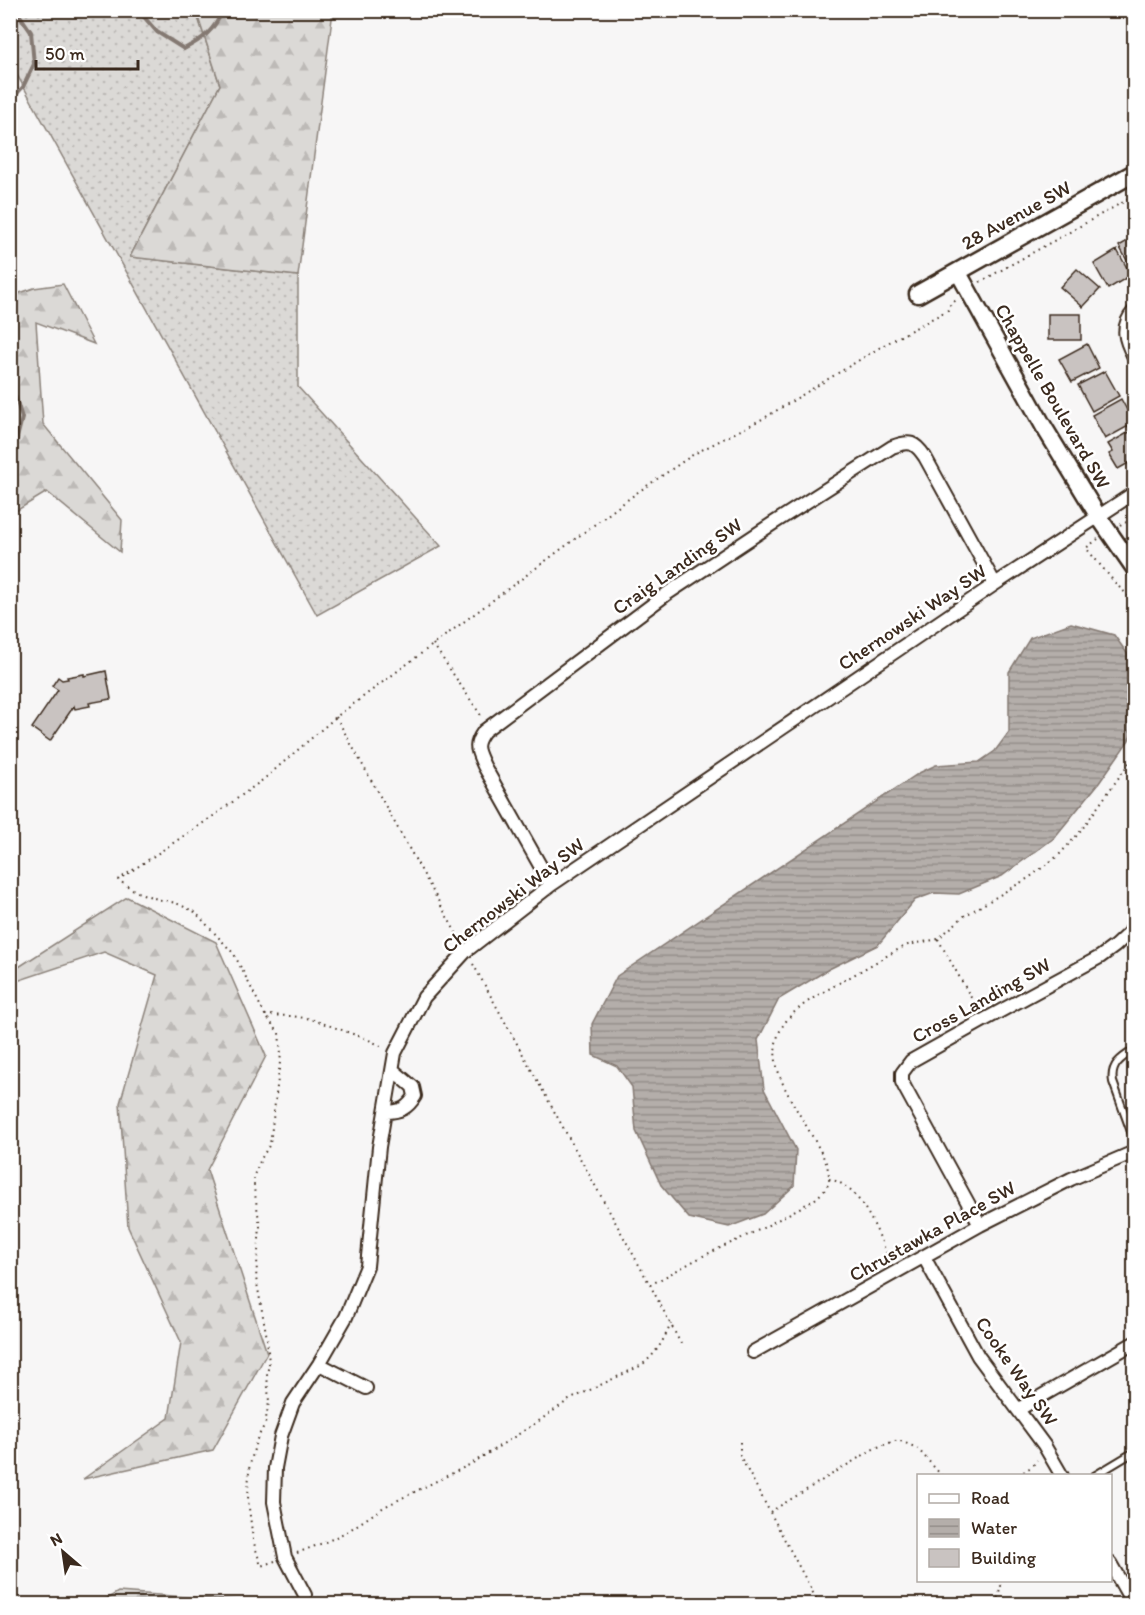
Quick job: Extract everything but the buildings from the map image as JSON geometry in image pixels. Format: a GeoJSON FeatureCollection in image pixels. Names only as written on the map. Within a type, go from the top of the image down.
{"type":"FeatureCollection","features":[{"type":"Feature","properties":{"kind":"main road","name":"28 Avenue SW"},"geometry":{"type":"LineString","coordinates":[[918,294],[1134,173]]}},
{"type":"Feature","properties":{"kind":"street","name":"Chappelle Boulevard SW"},"geometry":{"type":"LineString","coordinates":[[958,272],[1044,427],[1108,532],[1134,568]]}},
{"type":"Feature","properties":{"kind":"street"},"geometry":{"type":"LineString","coordinates":[[1134,311],[1126,321],[1125,333],[1134,357]]}},
{"type":"Feature","properties":{"kind":"street","name":"Craig Landing SW"},"geometry":{"type":"LineString","coordinates":[[551,885],[484,766],[477,751],[477,740],[484,731],[668,593],[792,511],[892,447],[902,443],[910,443],[918,447],[925,457],[995,584]]}},
{"type":"Feature","properties":{"kind":"street","name":"Chernowski Way SW"},"geometry":{"type":"LineString","coordinates":[[305,1595],[285,1557],[274,1502],[275,1468],[293,1403],[320,1364],[346,1317],[367,1266],[379,1147],[395,1053],[424,998],[466,951],[551,885],[995,584],[1134,493]]}},
{"type":"Feature","properties":{"kind":"street","name":"Cross Landing SW"},"geometry":{"type":"LineString","coordinates":[[980,1225],[902,1082],[902,1073],[911,1061],[1100,957],[1134,928]]}},
{"type":"Feature","properties":{"kind":"street"},"geometry":{"type":"LineString","coordinates":[[386,1112],[403,1109],[416,1095],[413,1087],[393,1070]]}},
{"type":"Feature","properties":{"kind":"street","name":"Chrustawka Place SW"},"geometry":{"type":"LineString","coordinates":[[753,1352],[980,1225],[1071,1179],[1134,1152]]}},
{"type":"Feature","properties":{"kind":"street","name":"Cooke Way SW"},"geometry":{"type":"LineString","coordinates":[[924,1257],[978,1356],[1019,1409],[1061,1474]]}},
{"type":"Feature","properties":{"kind":"street"},"geometry":{"type":"LineString","coordinates":[[1019,1409],[1134,1343]]}},
{"type":"Feature","properties":{"kind":"street"},"geometry":{"type":"LineString","coordinates":[[320,1364],[366,1388]]}},
{"type":"Feature","properties":{"kind":"street"},"geometry":{"type":"LineString","coordinates":[[1112,1567],[1130,1601]]}},
{"type":"Feature","properties":{"kind":"lane"},"geometry":{"type":"LineString","coordinates":[[1134,1050],[1118,1061],[1111,1074],[1134,1140]]}},
{"type":"Feature","properties":{"kind":"lane"},"geometry":{"type":"LineString","coordinates":[[1097,1474],[1134,1452]]}},
{"type":"Feature","properties":{"kind":"path"},"geometry":{"type":"LineString","coordinates":[[988,277],[1134,196]]}},
{"type":"Feature","properties":{"kind":"path"},"geometry":{"type":"LineString","coordinates":[[671,1324],[656,1352],[640,1366],[570,1400],[471,1464],[384,1508],[348,1531],[328,1541],[261,1566],[253,1540],[248,1500],[249,1469],[256,1441],[265,1424],[269,1402],[267,1338],[255,1278],[260,1227],[254,1175],[270,1144],[281,1054],[279,1033],[265,1015],[234,954],[195,912],[176,903],[137,892],[118,880],[221,811],[336,717],[638,492],[694,454],[793,402],[884,345],[948,310],[950,306]]}},
{"type":"Feature","properties":{"kind":"path"},"geometry":{"type":"LineString","coordinates":[[1108,532],[1086,548],[1134,602]]}},
{"type":"Feature","properties":{"kind":"path"},"geometry":{"type":"LineString","coordinates":[[433,644],[489,728]]}},
{"type":"Feature","properties":{"kind":"path"},"geometry":{"type":"LineString","coordinates":[[336,717],[681,1344]]}},
{"type":"Feature","properties":{"kind":"path"},"geometry":{"type":"LineString","coordinates":[[650,1285],[814,1200],[829,1183],[827,1165],[789,1096],[776,1061],[778,1035],[793,1012],[815,996],[901,948],[938,939],[964,916],[1030,877],[1059,855],[1080,832],[1134,756]]}},
{"type":"Feature","properties":{"kind":"path"},"geometry":{"type":"LineString","coordinates":[[938,939],[984,1020]]}},
{"type":"Feature","properties":{"kind":"path"},"geometry":{"type":"LineString","coordinates":[[265,1015],[311,1019],[367,1039],[395,1053]]}},
{"type":"Feature","properties":{"kind":"path"},"geometry":{"type":"LineString","coordinates":[[829,1179],[845,1185],[860,1201],[896,1272]]}},
{"type":"Feature","properties":{"kind":"path"},"geometry":{"type":"LineString","coordinates":[[770,1512],[875,1448],[898,1440],[917,1448],[941,1474]]}},
{"type":"Feature","properties":{"kind":"path"},"geometry":{"type":"LineString","coordinates":[[740,1442],[740,1456],[819,1605]]}},
{"type":"Feature","properties":{"kind":"path"},"geometry":{"type":"LineString","coordinates":[[1021,1474],[1036,1464],[1044,1445]]}},
{"type":"Feature","properties":{"kind":"path"},"geometry":{"type":"LineString","coordinates":[[996,1605],[1000,1586],[998,1582]]}},
{"type":"Feature","properties":{"kind":"green space"},"geometry":{"type":"Polygon","coordinates":[[[10,11],[196,11],[220,85],[130,257],[298,276],[298,387],[441,546],[317,615],[11,64],[10,11]]]}},
{"type":"Feature","properties":{"kind":"green space"},"geometry":{"type":"Polygon","coordinates":[[[196,11],[333,11],[298,276],[130,257],[220,85],[196,11]]]}},
{"type":"Feature","properties":{"kind":"green space"},"geometry":{"type":"Polygon","coordinates":[[[63,284],[94,344],[36,322],[43,424],[122,520],[120,552],[47,492],[11,514],[11,296],[34,288],[63,284]]]}},
{"type":"Feature","properties":{"kind":"green space"},"geometry":{"type":"Polygon","coordinates":[[[127,897],[216,942],[266,1056],[207,1170],[267,1353],[213,1450],[83,1479],[169,1418],[181,1342],[128,1227],[120,1103],[157,975],[104,952],[11,983],[11,972],[127,897]]]}},
{"type":"Feature","properties":{"kind":"green space"},"geometry":{"type":"Polygon","coordinates":[[[118,1592],[278,1604],[98,1604],[118,1592]]]}},
{"type":"Feature","properties":{"kind":"water"},"geometry":{"type":"Polygon","coordinates":[[[1071,623],[1114,635],[1134,663],[1134,729],[1129,740],[1099,783],[1054,838],[1002,876],[959,894],[934,893],[915,900],[878,945],[829,969],[779,999],[758,1040],[764,1089],[796,1150],[794,1186],[763,1214],[729,1227],[689,1218],[661,1185],[636,1131],[632,1087],[617,1066],[593,1055],[592,1024],[617,976],[919,773],[936,765],[979,762],[995,751],[1009,732],[1009,672],[1030,638],[1071,623]]]}},
{"type":"Feature","properties":{"kind":"waterway"},"geometry":{"type":"LineString","coordinates":[[10,101],[23,87],[34,64],[31,32],[16,10]]}},
{"type":"Feature","properties":{"kind":"waterway"},"geometry":{"type":"LineString","coordinates":[[138,10],[157,32],[184,49],[207,34],[216,24],[223,10]]}},
{"type":"Feature","properties":{"kind":"waterway"},"geometry":{"type":"LineString","coordinates":[[10,336],[15,395],[22,418],[10,459]]}},
{"type":"Feature","properties":{"kind":"waterway"},"geometry":{"type":"LineString","coordinates":[[10,1594],[23,1604]]}}]}
